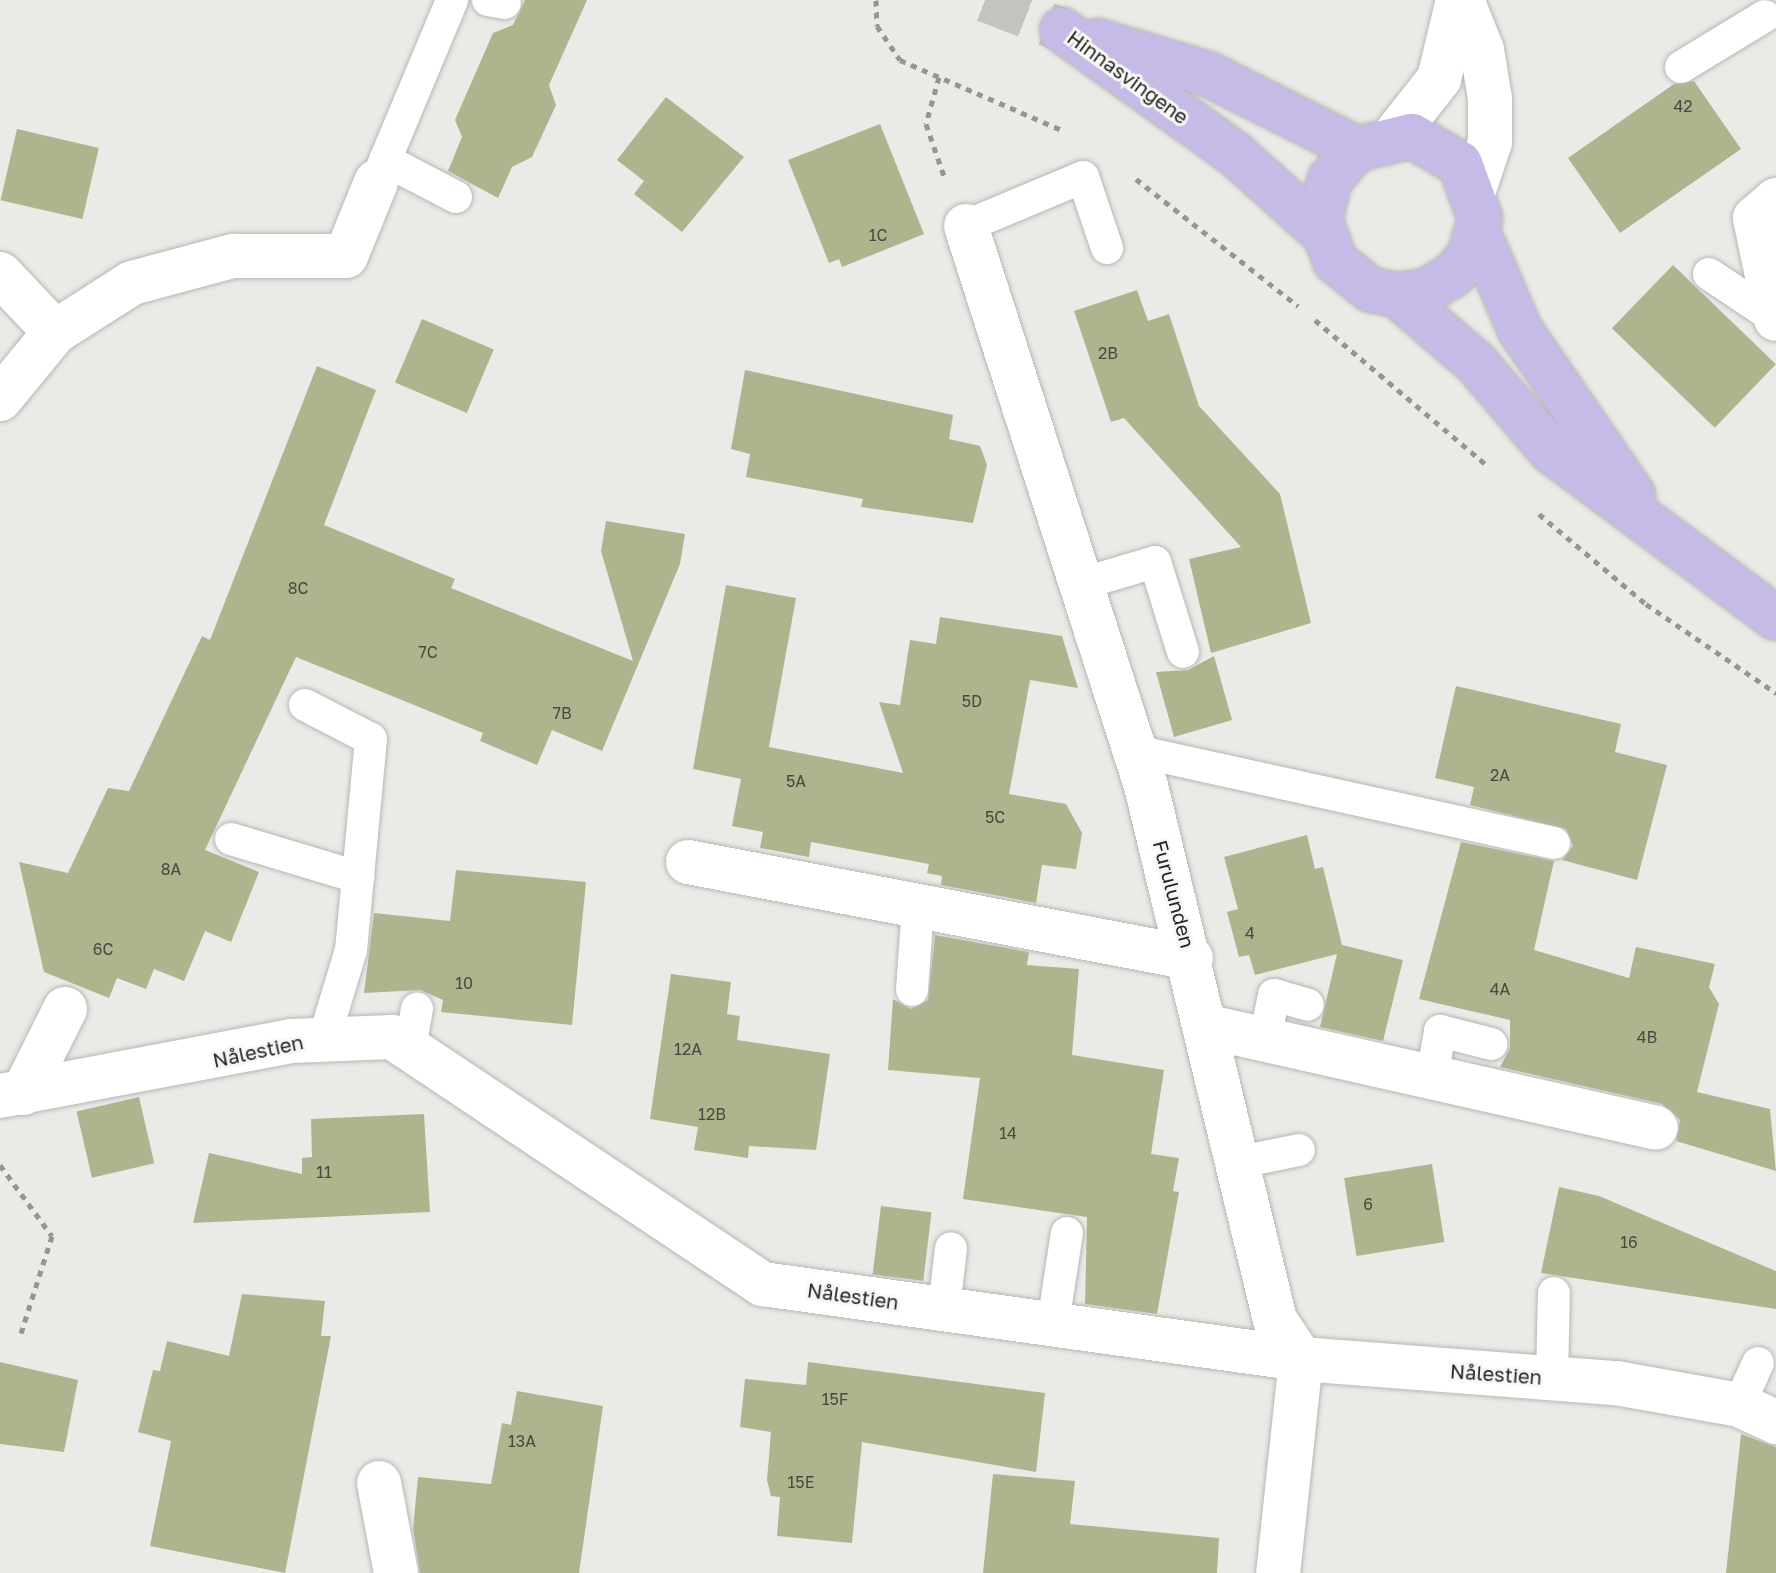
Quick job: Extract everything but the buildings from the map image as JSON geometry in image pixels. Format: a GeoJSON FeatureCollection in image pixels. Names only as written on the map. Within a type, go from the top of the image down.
{"type":"FeatureCollection","features":[{"type":"Feature","properties":{"kind":"main road","name":"Hinnasvingene"},"geometry":{"type":"LineString","coordinates":[[1323,233],[1235,154],[1062,30],[1208,74],[1376,142]]}},
{"type":"Feature","properties":{"kind":"main road"},"geometry":{"type":"LineString","coordinates":[[1653,523],[1520,330],[1476,211],[1443,148],[1376,142],[1326,188],[1323,233],[1352,279],[1397,295],[1476,363],[1551,451],[1653,523],[1776,618]]}},
{"type":"Feature","properties":{"kind":"main road"},"geometry":{"type":"LineString","coordinates":[[1397,295],[1426,291],[1454,274],[1476,211]]}},
{"type":"Feature","properties":{"kind":"street"},"geometry":{"type":"LineString","coordinates":[[1376,142],[1439,79],[1460,0]]}},
{"type":"Feature","properties":{"kind":"street"},"geometry":{"type":"LineString","coordinates":[[1460,0],[1482,50],[1490,99],[1490,142],[1476,211]]}},
{"type":"Feature","properties":{"kind":"street"},"geometry":{"type":"LineString","coordinates":[[0,399],[55,332],[132,283],[190,264],[272,252],[346,256],[380,171]]}},
{"type":"Feature","properties":{"kind":"street"},"geometry":{"type":"LineString","coordinates":[[1774,306],[1755,218],[1776,200]]}},
{"type":"Feature","properties":{"kind":"street","name":"Furulunden"},"geometry":{"type":"LineString","coordinates":[[966,226],[1136,751],[1209,1027],[1275,1320],[1301,1359]]}},
{"type":"Feature","properties":{"kind":"street"},"geometry":{"type":"LineString","coordinates":[[0,274],[55,332]]}},
{"type":"Feature","properties":{"kind":"street"},"geometry":{"type":"LineString","coordinates":[[688,862],[1191,958]]}},
{"type":"Feature","properties":{"kind":"street"},"geometry":{"type":"LineString","coordinates":[[11,1095],[65,1009]]}},
{"type":"Feature","properties":{"kind":"street"},"geometry":{"type":"LineString","coordinates":[[1209,1027],[1656,1128]]}},
{"type":"Feature","properties":{"kind":"street","name":"Nålestien"},"geometry":{"type":"LineString","coordinates":[[11,1095],[324,1039],[392,1037],[414,1029],[763,1284],[1301,1359],[1552,1378],[1758,1414]]}},
{"type":"Feature","properties":{"kind":"street"},"geometry":{"type":"LineString","coordinates":[[1278,1573],[1301,1359]]}},
{"type":"Feature","properties":{"kind":"street"},"geometry":{"type":"LineString","coordinates":[[379,1483],[396,1573]]}},
{"type":"Feature","properties":{"kind":"lane"},"geometry":{"type":"LineString","coordinates":[[452,0],[380,171],[456,197]]}},
{"type":"Feature","properties":{"kind":"lane"},"geometry":{"type":"LineString","coordinates":[[1681,67],[1764,14]]}},
{"type":"Feature","properties":{"kind":"lane"},"geometry":{"type":"LineString","coordinates":[[966,226],[1083,177],[1107,248]]}},
{"type":"Feature","properties":{"kind":"lane"},"geometry":{"type":"LineString","coordinates":[[1709,274],[1774,306]]}},
{"type":"Feature","properties":{"kind":"lane"},"geometry":{"type":"LineString","coordinates":[[1084,583],[1155,562],[1183,652]]}},
{"type":"Feature","properties":{"kind":"lane"},"geometry":{"type":"LineString","coordinates":[[305,705],[371,739],[351,950],[324,1039]]}},
{"type":"Feature","properties":{"kind":"lane"},"geometry":{"type":"LineString","coordinates":[[1136,751],[1554,843]]}},
{"type":"Feature","properties":{"kind":"lane"},"geometry":{"type":"LineString","coordinates":[[231,839],[358,877]]}},
{"type":"Feature","properties":{"kind":"lane"},"geometry":{"type":"LineString","coordinates":[[912,990],[918,906]]}},
{"type":"Feature","properties":{"kind":"lane"},"geometry":{"type":"LineString","coordinates":[[1265,1039],[1274,995],[1308,1005]]}},
{"type":"Feature","properties":{"kind":"lane"},"geometry":{"type":"LineString","coordinates":[[1432,1077],[1440,1031],[1491,1044]]}},
{"type":"Feature","properties":{"kind":"lane"},"geometry":{"type":"LineString","coordinates":[[1240,1162],[1299,1150]]}},
{"type":"Feature","properties":{"kind":"lane"},"geometry":{"type":"LineString","coordinates":[[1053,1323],[1067,1233]]}},
{"type":"Feature","properties":{"kind":"lane"},"geometry":{"type":"LineString","coordinates":[[944,1308],[951,1248]]}},
{"type":"Feature","properties":{"kind":"lane"},"geometry":{"type":"LineString","coordinates":[[1552,1378],[1554,1293]]}},
{"type":"Feature","properties":{"kind":"lane"},"geometry":{"type":"LineString","coordinates":[[1758,1363],[1758,1414]]}},
{"type":"Feature","properties":{"kind":"path"},"geometry":{"type":"LineString","coordinates":[[876,0],[877,26],[900,60],[1041,115],[1077,140]]}},
{"type":"Feature","properties":{"kind":"path"},"geometry":{"type":"LineString","coordinates":[[939,77],[926,124],[966,226]]}},
{"type":"Feature","properties":{"kind":"path"},"geometry":{"type":"LineString","coordinates":[[1126,172],[1247,263],[1501,479]]}},
{"type":"Feature","properties":{"kind":"path"},"geometry":{"type":"LineString","coordinates":[[1536,511],[1646,604],[1776,693]]}},
{"type":"Feature","properties":{"kind":"path"},"geometry":{"type":"LineString","coordinates":[[0,1165],[52,1236],[21,1333]]}},
{"type":"Feature","properties":{"kind":"tunnel"},"geometry":{"type":"LineString","coordinates":[[985,0],[1062,30]]}}]}
